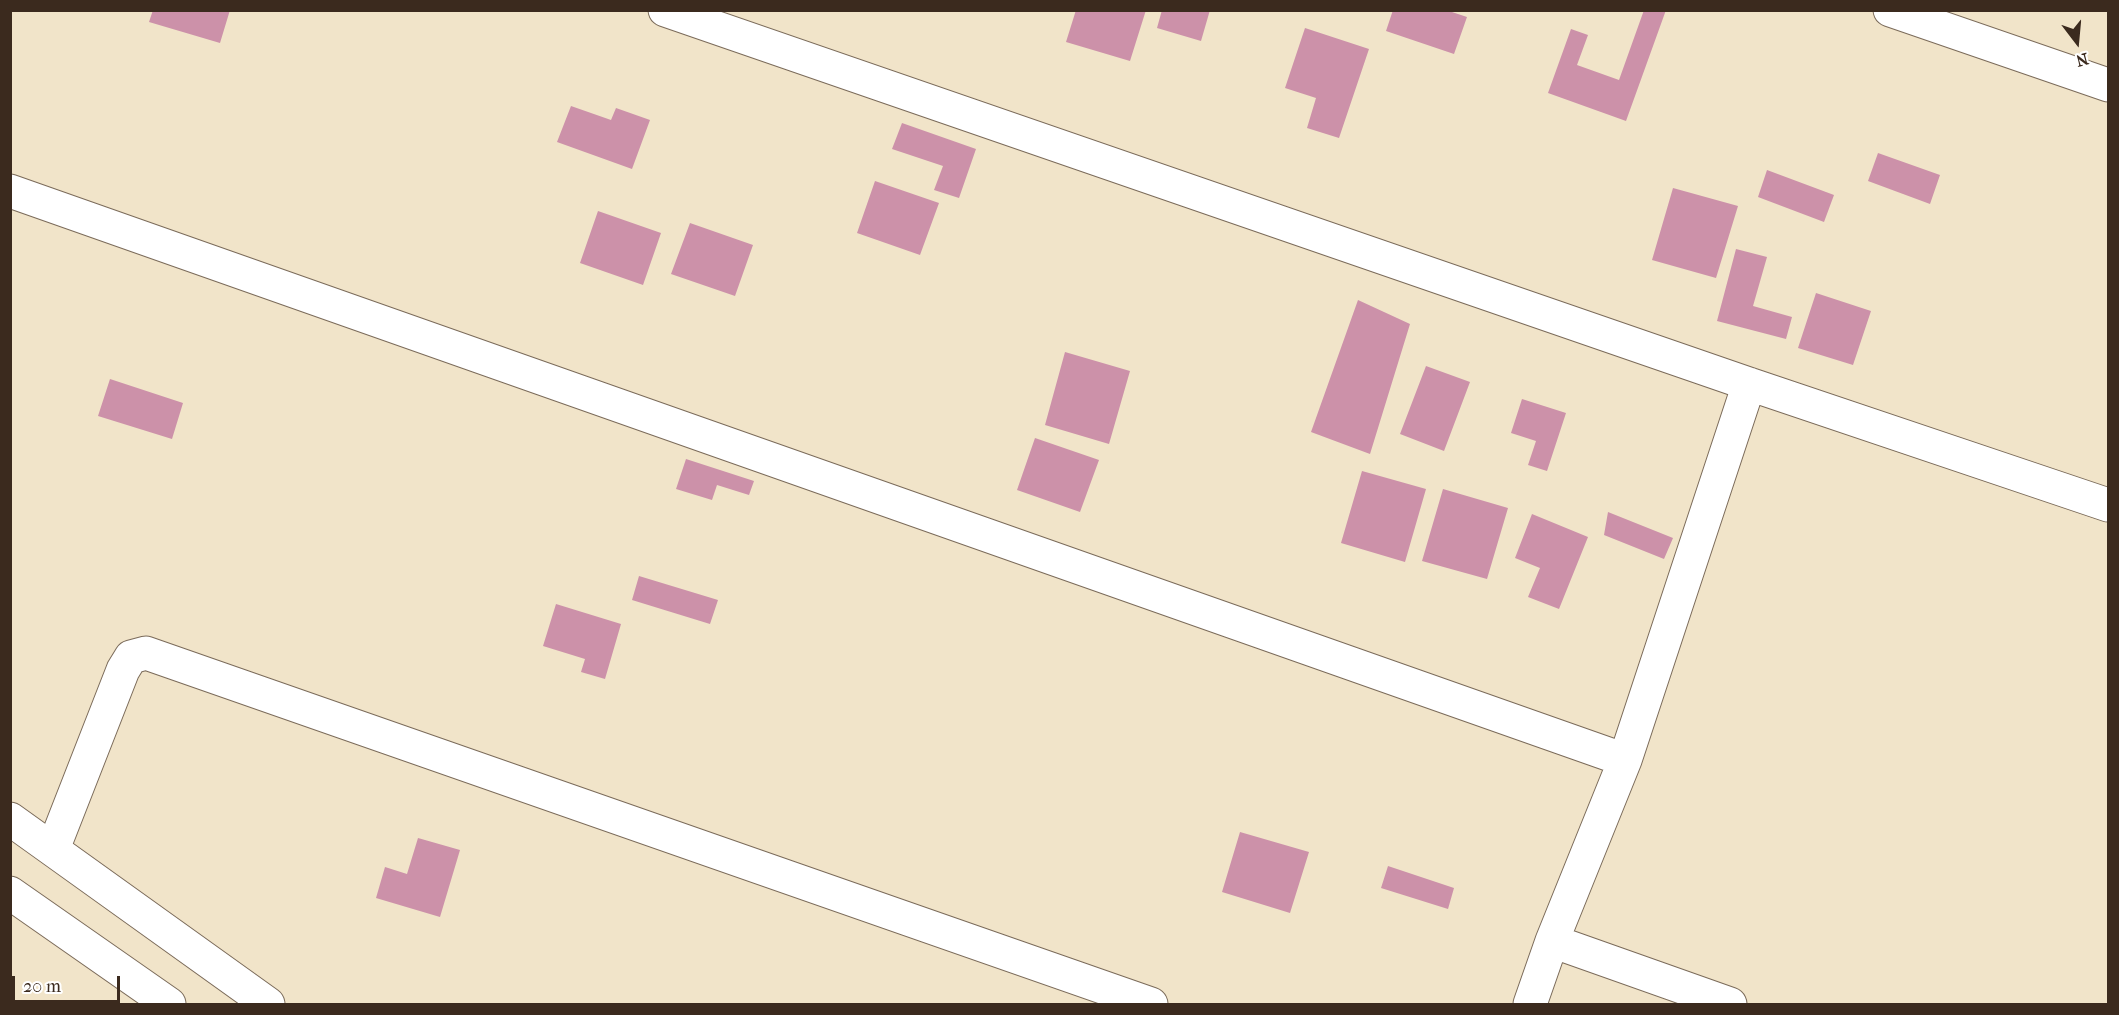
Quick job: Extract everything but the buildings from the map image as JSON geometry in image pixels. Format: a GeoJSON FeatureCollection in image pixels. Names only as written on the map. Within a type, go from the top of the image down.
{"type":"FeatureCollection","features":[{"type":"Feature","properties":{"kind":"street"},"geometry":{"type":"LineString","coordinates":[[665,10],[1749,384],[2109,505]]}},
{"type":"Feature","properties":{"kind":"street"},"geometry":{"type":"LineString","coordinates":[[1890,10],[2109,85]]}},
{"type":"Feature","properties":{"kind":"street"},"geometry":{"type":"LineString","coordinates":[[10,191],[1625,760]]}},
{"type":"Feature","properties":{"kind":"street"},"geometry":{"type":"LineString","coordinates":[[1530,1005],[1552,941],[1625,760],[1749,384]]}},
{"type":"Feature","properties":{"kind":"street"},"geometry":{"type":"LineString","coordinates":[[53,849],[123,670],[131,657],[146,653],[1151,1005]]}},
{"type":"Feature","properties":{"kind":"street"},"geometry":{"type":"LineString","coordinates":[[10,819],[268,1005]]}},
{"type":"Feature","properties":{"kind":"street"},"geometry":{"type":"LineString","coordinates":[[10,893],[169,1005]]}},
{"type":"Feature","properties":{"kind":"street"},"geometry":{"type":"LineString","coordinates":[[1552,941],[1730,1005]]}}]}
